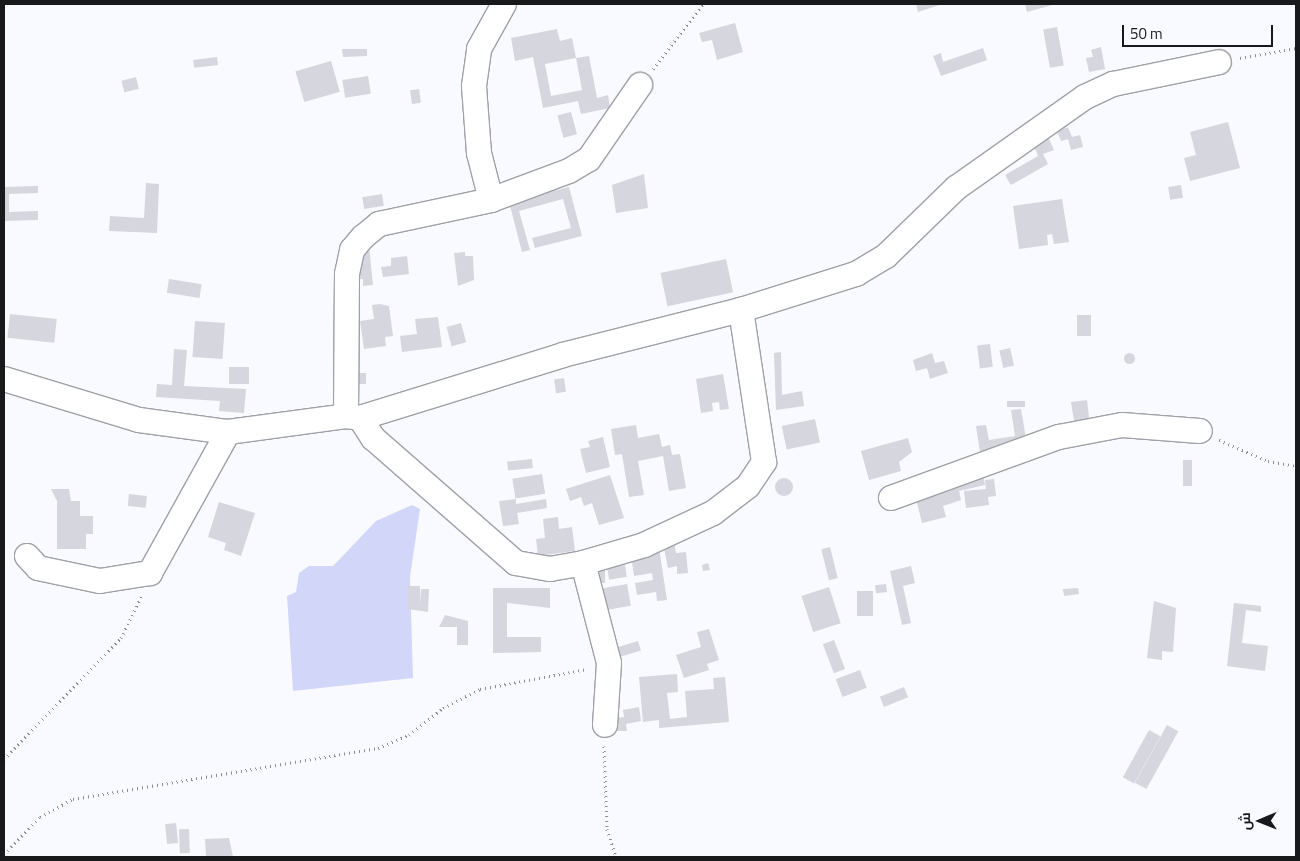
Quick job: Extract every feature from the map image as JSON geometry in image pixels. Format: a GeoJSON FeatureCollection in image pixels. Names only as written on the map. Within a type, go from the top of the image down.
{"type":"FeatureCollection","features":[{"type":"Feature","properties":{"kind":"street"},"geometry":{"type":"LineString","coordinates":[[491,200],[479,153],[474,86],[479,49],[504,4]]}},
{"type":"Feature","properties":{"kind":"street"},"geometry":{"type":"LineString","coordinates":[[4,378],[139,420],[228,432],[353,417],[563,355],[741,310],[856,274],[886,256],[956,188],[1084,97],[1113,84],[1219,62]]}},
{"type":"Feature","properties":{"kind":"street"},"geometry":{"type":"LineString","coordinates":[[640,85],[589,159],[546,182],[491,200],[379,224],[352,250],[347,274],[353,417],[373,438],[516,562],[550,569],[583,563],[644,545],[713,513],[748,486],[764,462],[741,310]]}},
{"type":"Feature","properties":{"kind":"street"},"geometry":{"type":"LineString","coordinates":[[890,498],[1059,438],[1122,425],[1200,431]]}},
{"type":"Feature","properties":{"kind":"street"},"geometry":{"type":"LineString","coordinates":[[27,556],[38,568],[100,581],[150,573],[228,432]]}},
{"type":"Feature","properties":{"kind":"street"},"geometry":{"type":"LineString","coordinates":[[583,563],[609,663],[605,725]]}},
{"type":"Feature","properties":{"kind":"path"},"geometry":{"type":"LineString","coordinates":[[640,85],[703,4]]}},
{"type":"Feature","properties":{"kind":"path"},"geometry":{"type":"LineString","coordinates":[[1219,62],[1296,48]]}},
{"type":"Feature","properties":{"kind":"path"},"geometry":{"type":"LineString","coordinates":[[1200,431],[1268,461],[1296,466]]}},
{"type":"Feature","properties":{"kind":"path"},"geometry":{"type":"LineString","coordinates":[[4,758],[121,638],[132,622],[150,573]]}},
{"type":"Feature","properties":{"kind":"path"},"geometry":{"type":"LineString","coordinates":[[4,854],[40,817],[73,799],[378,748],[409,735],[443,708],[480,689],[609,663]]}},
{"type":"Feature","properties":{"kind":"path"},"geometry":{"type":"LineString","coordinates":[[605,725],[607,828],[616,857]]}},
{"type":"Feature","properties":{"kind":"shaded area"},"geometry":{"type":"Polygon","coordinates":[[[412,505],[420,509],[410,577],[413,678],[293,691],[287,596],[296,592],[299,573],[309,566],[333,566],[376,521],[412,505]]]}},
{"type":"Feature","properties":{"kind":"building"},"geometry":{"type":"Polygon","coordinates":[[[916,4],[943,4],[918,12],[916,4]]]}},
{"type":"Feature","properties":{"kind":"building"},"geometry":{"type":"Polygon","coordinates":[[[1025,4],[1056,4],[1027,12],[1025,4]]]}},
{"type":"Feature","properties":{"kind":"building"},"geometry":{"type":"Polygon","coordinates":[[[735,23],[743,52],[717,60],[712,40],[702,42],[699,33],[735,23]]]}},
{"type":"Feature","properties":{"kind":"building"},"geometry":{"type":"Polygon","coordinates":[[[1057,27],[1064,65],[1050,68],[1043,29],[1057,27]]]}},
{"type":"Feature","properties":{"kind":"building"},"geometry":{"type":"Polygon","coordinates":[[[557,29],[560,41],[572,38],[576,58],[589,56],[597,98],[608,95],[610,108],[581,114],[578,101],[543,108],[533,57],[515,61],[511,38],[557,29]],[[576,58],[545,64],[551,96],[582,90],[576,58]]]}},
{"type":"Feature","properties":{"kind":"building"},"geometry":{"type":"Polygon","coordinates":[[[1101,47],[1105,69],[1089,72],[1086,58],[1093,57],[1091,50],[1101,47]]]}},
{"type":"Feature","properties":{"kind":"building"},"geometry":{"type":"Polygon","coordinates":[[[983,48],[987,60],[941,76],[933,56],[941,53],[943,62],[983,48]]]}},
{"type":"Feature","properties":{"kind":"building"},"geometry":{"type":"Polygon","coordinates":[[[342,49],[367,49],[367,56],[343,57],[342,49]]]}},
{"type":"Feature","properties":{"kind":"building"},"geometry":{"type":"Polygon","coordinates":[[[217,57],[218,65],[194,68],[193,60],[217,57]]]}},
{"type":"Feature","properties":{"kind":"building"},"geometry":{"type":"Polygon","coordinates":[[[331,61],[340,92],[304,102],[295,71],[331,61]]]}},
{"type":"Feature","properties":{"kind":"building"},"geometry":{"type":"Polygon","coordinates":[[[368,76],[371,94],[345,98],[342,80],[368,76]]]}},
{"type":"Feature","properties":{"kind":"building"},"geometry":{"type":"Polygon","coordinates":[[[136,77],[139,89],[124,92],[121,81],[136,77]]]}},
{"type":"Feature","properties":{"kind":"building"},"geometry":{"type":"Polygon","coordinates":[[[419,89],[421,103],[412,104],[410,90],[419,89]]]}},
{"type":"Feature","properties":{"kind":"building"},"geometry":{"type":"Polygon","coordinates":[[[571,112],[577,134],[563,138],[557,116],[571,112]]]}},
{"type":"Feature","properties":{"kind":"building"},"geometry":{"type":"Polygon","coordinates":[[[1228,122],[1240,168],[1190,181],[1184,158],[1196,155],[1190,132],[1228,122]]]}},
{"type":"Feature","properties":{"kind":"building"},"geometry":{"type":"Polygon","coordinates":[[[1068,127],[1072,137],[1080,135],[1083,147],[1071,150],[1068,139],[1061,141],[1057,131],[1068,127]]]}},
{"type":"Feature","properties":{"kind":"building"},"geometry":{"type":"Polygon","coordinates":[[[1048,137],[1054,150],[1043,154],[1048,164],[1011,185],[1005,175],[1038,156],[1033,144],[1048,137]]]}},
{"type":"Feature","properties":{"kind":"building"},"geometry":{"type":"Polygon","coordinates":[[[644,174],[648,208],[616,213],[612,185],[644,174]]]}},
{"type":"Feature","properties":{"kind":"building"},"geometry":{"type":"Polygon","coordinates":[[[146,183],[159,184],[157,233],[109,231],[110,216],[144,218],[146,183]]]}},
{"type":"Feature","properties":{"kind":"building"},"geometry":{"type":"Polygon","coordinates":[[[1181,185],[1183,198],[1170,200],[1168,187],[1181,185]]]}},
{"type":"Feature","properties":{"kind":"building"},"geometry":{"type":"Polygon","coordinates":[[[38,186],[38,193],[9,194],[9,212],[38,211],[38,220],[4,221],[4,187],[38,186]]]}},
{"type":"Feature","properties":{"kind":"building"},"geometry":{"type":"Polygon","coordinates":[[[569,187],[582,236],[535,248],[532,238],[571,228],[563,199],[519,211],[530,250],[522,252],[509,202],[569,187]]]}},
{"type":"Feature","properties":{"kind":"building"},"geometry":{"type":"Polygon","coordinates":[[[382,194],[384,206],[364,209],[362,197],[382,194]]]}},
{"type":"Feature","properties":{"kind":"building"},"geometry":{"type":"Polygon","coordinates":[[[1062,199],[1069,242],[1054,244],[1052,234],[1047,235],[1048,245],[1019,249],[1013,206],[1062,199]]]}},
{"type":"Feature","properties":{"kind":"building"},"geometry":{"type":"Polygon","coordinates":[[[369,246],[373,285],[363,286],[363,279],[352,280],[351,273],[369,246]]]}},
{"type":"Feature","properties":{"kind":"building"},"geometry":{"type":"Polygon","coordinates":[[[465,252],[465,256],[473,256],[474,280],[458,286],[454,253],[465,252]]]}},
{"type":"Feature","properties":{"kind":"building"},"geometry":{"type":"Polygon","coordinates":[[[407,256],[409,274],[383,277],[381,267],[391,266],[391,258],[407,256]]]}},
{"type":"Feature","properties":{"kind":"building"},"geometry":{"type":"Polygon","coordinates":[[[726,259],[733,292],[668,306],[660,273],[726,259]]]}},
{"type":"Feature","properties":{"kind":"building"},"geometry":{"type":"Polygon","coordinates":[[[169,279],[202,284],[199,298],[167,293],[169,279]]]}},
{"type":"Feature","properties":{"kind":"building"},"geometry":{"type":"Polygon","coordinates":[[[372,305],[389,306],[393,336],[385,337],[386,346],[364,349],[360,321],[374,319],[372,305]]]}},
{"type":"Feature","properties":{"kind":"building"},"geometry":{"type":"Polygon","coordinates":[[[10,314],[57,319],[54,343],[7,338],[10,314]]]}},
{"type":"Feature","properties":{"kind":"building"},"geometry":{"type":"Polygon","coordinates":[[[1077,315],[1091,315],[1091,336],[1077,336],[1077,315]]]}},
{"type":"Feature","properties":{"kind":"building"},"geometry":{"type":"Polygon","coordinates":[[[438,317],[442,347],[402,352],[400,336],[417,334],[415,319],[438,317]]]}},
{"type":"Feature","properties":{"kind":"building"},"geometry":{"type":"Polygon","coordinates":[[[195,321],[225,323],[222,359],[192,357],[195,321]]]}},
{"type":"Feature","properties":{"kind":"building"},"geometry":{"type":"Polygon","coordinates":[[[461,323],[466,342],[452,346],[447,327],[461,323]]]}},
{"type":"Feature","properties":{"kind":"building"},"geometry":{"type":"Polygon","coordinates":[[[990,344],[993,367],[980,368],[977,346],[990,344]]]}},
{"type":"Feature","properties":{"kind":"building"},"geometry":{"type":"Polygon","coordinates":[[[1010,348],[1014,366],[1003,368],[999,350],[1010,348]]]}},
{"type":"Feature","properties":{"kind":"building"},"geometry":{"type":"Polygon","coordinates":[[[174,349],[187,350],[184,386],[246,389],[244,413],[219,411],[220,401],[156,397],[157,384],[172,385],[174,349]]]}},
{"type":"Feature","properties":{"kind":"building"},"geometry":{"type":"Polygon","coordinates":[[[781,352],[782,395],[802,391],[804,406],[776,410],[774,353],[781,352]]]}},
{"type":"Feature","properties":{"kind":"building"},"geometry":{"type":"Polygon","coordinates":[[[932,353],[935,363],[944,361],[948,373],[930,379],[927,368],[916,371],[913,360],[932,353]]]}},
{"type":"Feature","properties":{"kind":"building"},"geometry":{"type":"Polygon","coordinates":[[[1127,353],[1131,353],[1134,358],[1133,362],[1127,363],[1124,360],[1124,356],[1127,353]]]}},
{"type":"Feature","properties":{"kind":"building"},"geometry":{"type":"Polygon","coordinates":[[[229,367],[249,367],[249,384],[229,384],[229,367]]]}},
{"type":"Feature","properties":{"kind":"building"},"geometry":{"type":"Polygon","coordinates":[[[346,373],[366,373],[366,384],[346,384],[346,373]]]}},
{"type":"Feature","properties":{"kind":"building"},"geometry":{"type":"Polygon","coordinates":[[[723,374],[729,409],[720,410],[719,402],[712,403],[713,411],[701,413],[696,379],[723,374]]]}},
{"type":"Feature","properties":{"kind":"building"},"geometry":{"type":"Polygon","coordinates":[[[564,378],[566,392],[556,393],[554,379],[564,378]]]}},
{"type":"Feature","properties":{"kind":"building"},"geometry":{"type":"Polygon","coordinates":[[[1087,400],[1091,433],[1075,427],[1071,402],[1087,400]]]}},
{"type":"Feature","properties":{"kind":"building"},"geometry":{"type":"Polygon","coordinates":[[[1007,401],[1025,401],[1025,407],[1007,407],[1007,401]]]}},
{"type":"Feature","properties":{"kind":"building"},"geometry":{"type":"Polygon","coordinates":[[[1021,409],[1027,444],[980,452],[976,426],[986,425],[989,440],[1015,436],[1011,410],[1021,409]]]}},
{"type":"Feature","properties":{"kind":"building"},"geometry":{"type":"Polygon","coordinates":[[[815,419],[820,442],[787,450],[782,426],[815,419]]]}},
{"type":"Feature","properties":{"kind":"building"},"geometry":{"type":"Polygon","coordinates":[[[636,425],[638,438],[659,434],[662,447],[670,445],[672,455],[680,454],[686,488],[669,491],[663,456],[638,461],[644,495],[629,497],[622,454],[615,455],[611,429],[636,425]]]}},
{"type":"Feature","properties":{"kind":"building"},"geometry":{"type":"Polygon","coordinates":[[[603,437],[610,467],[586,473],[580,449],[590,447],[588,441],[603,437]]]}},
{"type":"Feature","properties":{"kind":"building"},"geometry":{"type":"Polygon","coordinates":[[[908,438],[912,452],[899,462],[901,471],[869,480],[861,451],[908,438]]]}},
{"type":"Feature","properties":{"kind":"building"},"geometry":{"type":"Polygon","coordinates":[[[532,459],[533,468],[508,471],[507,462],[532,459]]]}},
{"type":"Feature","properties":{"kind":"building"},"geometry":{"type":"Polygon","coordinates":[[[1183,460],[1192,460],[1192,486],[1183,486],[1183,460]]]}},
{"type":"Feature","properties":{"kind":"building"},"geometry":{"type":"Polygon","coordinates":[[[542,474],[545,494],[515,498],[512,479],[542,474]]]}},
{"type":"Feature","properties":{"kind":"building"},"geometry":{"type":"Polygon","coordinates":[[[610,475],[624,518],[599,525],[592,503],[584,506],[581,497],[570,501],[566,489],[610,475]]]}},
{"type":"Feature","properties":{"kind":"building"},"geometry":{"type":"Polygon","coordinates":[[[983,475],[985,485],[959,491],[961,500],[943,506],[946,517],[922,523],[915,495],[983,475]]]}},
{"type":"Feature","properties":{"kind":"building"},"geometry":{"type":"Polygon","coordinates":[[[780,478],[788,478],[793,483],[791,494],[780,496],[775,491],[775,483],[780,478]]]}},
{"type":"Feature","properties":{"kind":"building"},"geometry":{"type":"Polygon","coordinates":[[[994,479],[996,496],[988,497],[989,505],[966,508],[964,491],[986,489],[985,480],[994,479]]]}},
{"type":"Feature","properties":{"kind":"building"},"geometry":{"type":"Polygon","coordinates":[[[51,489],[69,489],[71,501],[80,501],[80,516],[93,516],[93,534],[86,534],[86,549],[57,549],[57,501],[51,489]]]}},
{"type":"Feature","properties":{"kind":"building"},"geometry":{"type":"Polygon","coordinates":[[[129,494],[147,496],[146,508],[128,506],[129,494]]]}},
{"type":"Feature","properties":{"kind":"building"},"geometry":{"type":"Polygon","coordinates":[[[516,499],[516,504],[546,499],[547,508],[517,513],[519,524],[503,526],[499,501],[516,499]]]}},
{"type":"Feature","properties":{"kind":"building"},"geometry":{"type":"Polygon","coordinates":[[[219,502],[255,513],[241,556],[224,550],[226,543],[208,537],[219,502]]]}},
{"type":"Feature","properties":{"kind":"building"},"geometry":{"type":"Polygon","coordinates":[[[558,517],[559,529],[572,527],[575,551],[538,556],[536,539],[545,538],[543,519],[558,517]]]}},
{"type":"Feature","properties":{"kind":"building"},"geometry":{"type":"Polygon","coordinates":[[[673,536],[676,553],[686,552],[688,573],[677,574],[677,566],[668,568],[662,538],[673,536]]]}},
{"type":"Feature","properties":{"kind":"building"},"geometry":{"type":"Polygon","coordinates":[[[658,541],[667,600],[657,601],[656,592],[637,595],[635,583],[653,580],[652,573],[634,576],[631,555],[658,541]]]}},
{"type":"Feature","properties":{"kind":"building"},"geometry":{"type":"Polygon","coordinates":[[[830,547],[838,578],[829,580],[821,549],[830,547]]]}},
{"type":"Feature","properties":{"kind":"building"},"geometry":{"type":"Polygon","coordinates":[[[708,563],[710,570],[703,571],[702,565],[708,563]]]}},
{"type":"Feature","properties":{"kind":"building"},"geometry":{"type":"Polygon","coordinates":[[[595,565],[605,565],[605,583],[595,583],[595,565]]]}},
{"type":"Feature","properties":{"kind":"building"},"geometry":{"type":"Polygon","coordinates":[[[625,565],[627,577],[609,580],[607,568],[625,565]]]}},
{"type":"Feature","properties":{"kind":"building"},"geometry":{"type":"Polygon","coordinates":[[[911,566],[915,583],[903,586],[911,623],[902,625],[890,571],[911,566]]]}},
{"type":"Feature","properties":{"kind":"building"},"geometry":{"type":"Polygon","coordinates":[[[627,584],[631,606],[602,611],[598,589],[627,584]]]}},
{"type":"Feature","properties":{"kind":"building"},"geometry":{"type":"Polygon","coordinates":[[[886,584],[887,592],[876,593],[875,585],[886,584]]]}},
{"type":"Feature","properties":{"kind":"building"},"geometry":{"type":"Polygon","coordinates":[[[408,586],[420,586],[420,604],[421,589],[429,589],[428,612],[408,609],[408,586]]]}},
{"type":"Feature","properties":{"kind":"building"},"geometry":{"type":"Polygon","coordinates":[[[829,587],[841,623],[813,632],[801,596],[829,587]]]}},
{"type":"Feature","properties":{"kind":"building"},"geometry":{"type":"Polygon","coordinates":[[[493,588],[550,588],[550,608],[507,603],[507,637],[541,637],[541,652],[493,653],[493,588]]]}},
{"type":"Feature","properties":{"kind":"building"},"geometry":{"type":"Polygon","coordinates":[[[1078,588],[1079,594],[1064,596],[1063,589],[1078,588]]]}},
{"type":"Feature","properties":{"kind":"building"},"geometry":{"type":"Polygon","coordinates":[[[857,591],[873,591],[873,616],[857,616],[857,591]]]}},
{"type":"Feature","properties":{"kind":"building"},"geometry":{"type":"Polygon","coordinates":[[[1154,601],[1176,608],[1173,652],[1162,651],[1162,660],[1147,658],[1154,601]]]}},
{"type":"Feature","properties":{"kind":"building"},"geometry":{"type":"Polygon","coordinates":[[[1234,603],[1261,606],[1261,612],[1246,610],[1242,643],[1268,646],[1265,671],[1227,666],[1234,603]]]}},
{"type":"Feature","properties":{"kind":"building"},"geometry":{"type":"Polygon","coordinates":[[[445,615],[468,621],[468,645],[457,645],[457,627],[439,627],[445,615]]]}},
{"type":"Feature","properties":{"kind":"building"},"geometry":{"type":"Polygon","coordinates":[[[709,629],[719,660],[707,664],[709,670],[684,678],[676,655],[701,647],[697,632],[709,629]]]}},
{"type":"Feature","properties":{"kind":"building"},"geometry":{"type":"Polygon","coordinates":[[[834,640],[845,669],[834,673],[823,644],[834,640]]]}},
{"type":"Feature","properties":{"kind":"building"},"geometry":{"type":"Polygon","coordinates":[[[638,641],[641,651],[618,658],[615,648],[638,641]]]}},
{"type":"Feature","properties":{"kind":"building"},"geometry":{"type":"Polygon","coordinates":[[[860,670],[867,688],[843,697],[836,679],[860,670]]]}},
{"type":"Feature","properties":{"kind":"building"},"geometry":{"type":"Polygon","coordinates":[[[677,674],[678,692],[667,693],[670,719],[687,717],[685,691],[714,689],[713,678],[725,677],[729,722],[659,728],[659,720],[643,722],[639,677],[677,674]]]}},
{"type":"Feature","properties":{"kind":"building"},"geometry":{"type":"Polygon","coordinates":[[[904,687],[908,697],[884,707],[880,697],[904,687]]]}},
{"type":"Feature","properties":{"kind":"building"},"geometry":{"type":"Polygon","coordinates":[[[639,707],[641,721],[626,724],[627,731],[617,731],[616,718],[624,717],[623,710],[639,707]]]}},
{"type":"Feature","properties":{"kind":"building"},"geometry":{"type":"Polygon","coordinates":[[[1167,725],[1178,731],[1146,789],[1135,783],[1167,725]]]}},
{"type":"Feature","properties":{"kind":"building"},"geometry":{"type":"Polygon","coordinates":[[[1149,730],[1160,736],[1134,784],[1123,777],[1149,730]]]}},
{"type":"Feature","properties":{"kind":"building"},"geometry":{"type":"Polygon","coordinates":[[[176,823],[178,843],[167,844],[165,824],[176,823]]]}},
{"type":"Feature","properties":{"kind":"building"},"geometry":{"type":"Polygon","coordinates":[[[179,829],[189,829],[190,853],[180,853],[179,829]]]}},
{"type":"Feature","properties":{"kind":"building"},"geometry":{"type":"Polygon","coordinates":[[[229,838],[233,857],[206,857],[205,839],[229,838]]]}}]}
